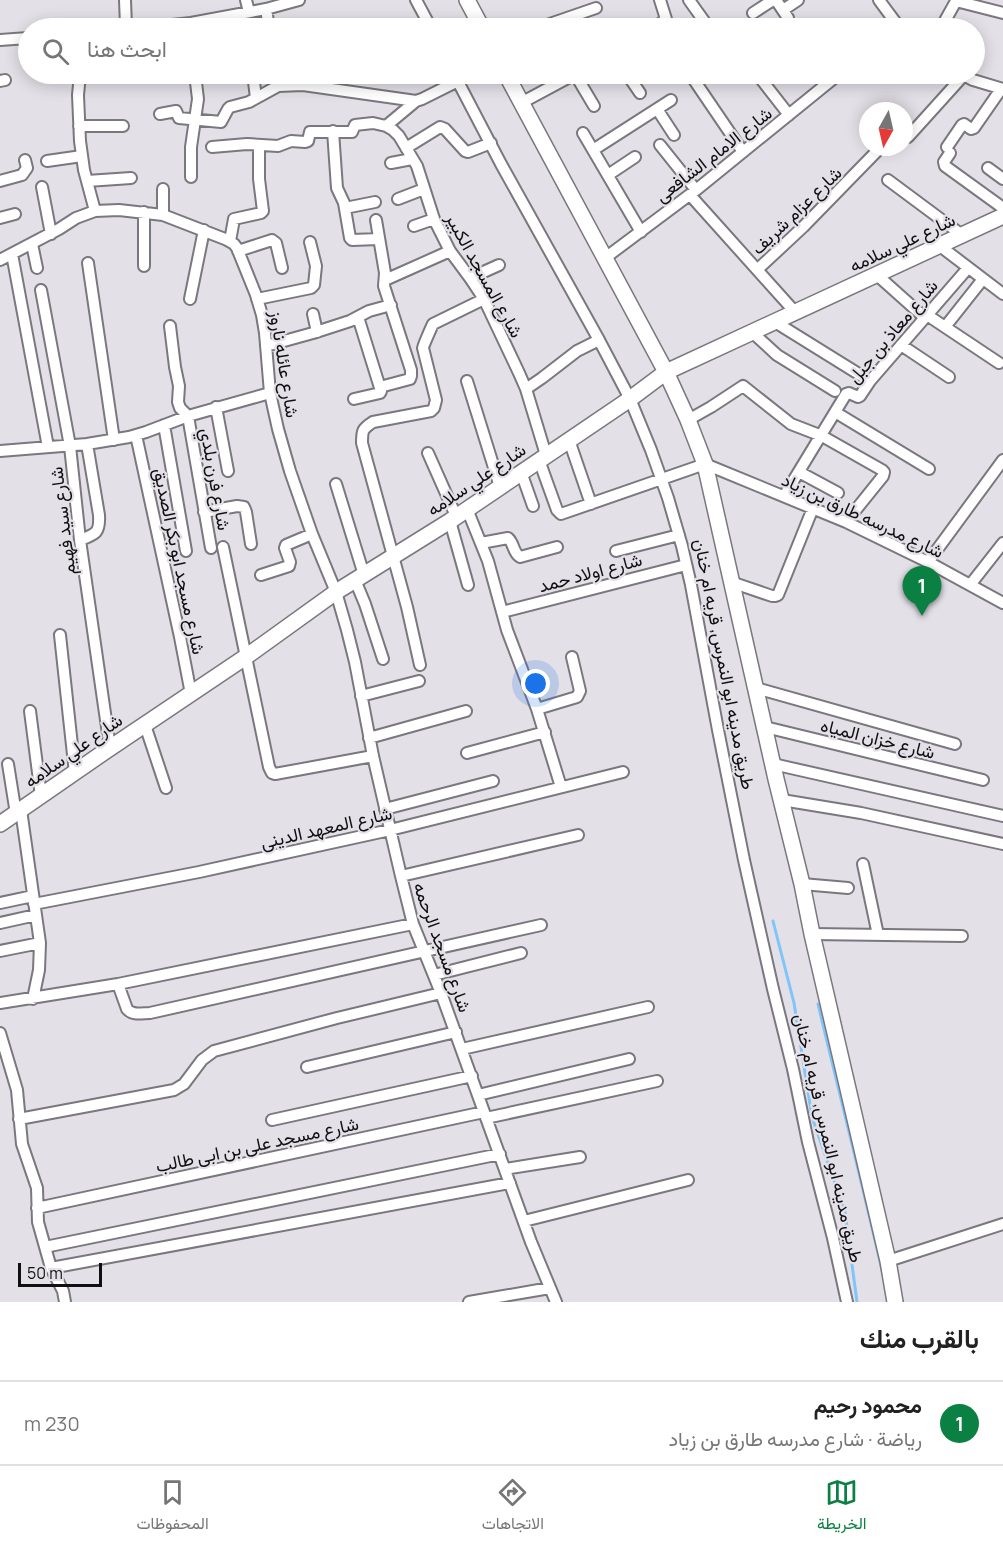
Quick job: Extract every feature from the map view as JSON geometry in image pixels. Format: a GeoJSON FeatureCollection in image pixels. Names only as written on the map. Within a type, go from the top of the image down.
{"type":"FeatureCollection","features":[{"type":"Feature","properties":{"kind":"street"},"geometry":{"type":"LineString","coordinates":[[125,0],[126,18]]}},
{"type":"Feature","properties":{"kind":"street"},"geometry":{"type":"LineString","coordinates":[[246,0],[249,12]]}},
{"type":"Feature","properties":{"kind":"street"},"geometry":{"type":"LineString","coordinates":[[233,18],[299,0]]}},
{"type":"Feature","properties":{"kind":"street"},"geometry":{"type":"LineString","coordinates":[[416,0],[426,18]]}},
{"type":"Feature","properties":{"kind":"street"},"geometry":{"type":"LineString","coordinates":[[467,0],[477,18]]}},
{"type":"Feature","properties":{"kind":"street"},"geometry":{"type":"LineString","coordinates":[[660,0],[666,18]]}},
{"type":"Feature","properties":{"kind":"street"},"geometry":{"type":"LineString","coordinates":[[689,0],[702,18]]}},
{"type":"Feature","properties":{"kind":"street"},"geometry":{"type":"LineString","coordinates":[[753,13],[775,0],[788,18]]}},
{"type":"Feature","properties":{"kind":"street"},"geometry":{"type":"LineString","coordinates":[[783,10],[798,0]]}},
{"type":"Feature","properties":{"kind":"street"},"geometry":{"type":"LineString","coordinates":[[890,18],[882,5],[894,0]]}},
{"type":"Feature","properties":{"kind":"street"},"geometry":{"type":"LineString","coordinates":[[947,18],[956,1],[992,5],[1003,13]]}},
{"type":"Feature","properties":{"kind":"street"},"geometry":{"type":"LineString","coordinates":[[567,18],[596,8]]}},
{"type":"Feature","properties":{"kind":"street"},"geometry":{"type":"LineString","coordinates":[[266,9],[267,18]]}},
{"type":"Feature","properties":{"kind":"street"},"geometry":{"type":"LineString","coordinates":[[0,40],[18,39]]}},
{"type":"Feature","properties":{"kind":"street"},"geometry":{"type":"LineString","coordinates":[[80,84],[79,126],[82,156],[95,211]]}},
{"type":"Feature","properties":{"kind":"street"},"geometry":{"type":"LineString","coordinates":[[191,177],[192,133],[198,99],[196,84]]}},
{"type":"Feature","properties":{"kind":"street"},"geometry":{"type":"LineString","coordinates":[[254,84],[256,98]]}},
{"type":"Feature","properties":{"kind":"street"},"geometry":{"type":"LineString","coordinates":[[160,114],[176,111],[178,118],[221,122],[228,109],[278,86],[303,85],[416,100],[422,99],[445,84]]}},
{"type":"Feature","properties":{"kind":"street","name":"طريق مدينه ابو النمرس, قريه ام خنان"},"geometry":{"type":"LineString","coordinates":[[460,84],[630,399],[662,480],[686,564],[744,860],[847,1302]]}},
{"type":"Feature","properties":{"kind":"street","name":"طريق مدينه ابو النمرس, قريه ام خنان"},"geometry":{"type":"LineString","coordinates":[[511,84],[666,372],[705,465],[888,1261],[895,1302]]}},
{"type":"Feature","properties":{"kind":"street"},"geometry":{"type":"LineString","coordinates":[[521,103],[556,84]]}},
{"type":"Feature","properties":{"kind":"street"},"geometry":{"type":"LineString","coordinates":[[581,84],[594,106]]}},
{"type":"Feature","properties":{"kind":"street"},"geometry":{"type":"LineString","coordinates":[[634,84],[640,93]]}},
{"type":"Feature","properties":{"kind":"street"},"geometry":{"type":"LineString","coordinates":[[697,84],[743,152]]}},
{"type":"Feature","properties":{"kind":"street"},"geometry":{"type":"LineString","coordinates":[[765,84],[789,115]]}},
{"type":"Feature","properties":{"kind":"street","name":"شارع الامام الشافعى"},"geometry":{"type":"LineString","coordinates":[[605,258],[693,192],[827,84]]}},
{"type":"Feature","properties":{"kind":"street"},"geometry":{"type":"LineString","coordinates":[[913,131],[954,84]]}},
{"type":"Feature","properties":{"kind":"street"},"geometry":{"type":"LineString","coordinates":[[985,84],[1002,89],[974,128],[962,125],[944,162],[945,166],[1001,217]]}},
{"type":"Feature","properties":{"kind":"street"},"geometry":{"type":"LineString","coordinates":[[212,147],[247,144],[278,146],[291,141],[308,141],[310,132],[352,132],[355,125],[365,123],[386,126],[416,100]]}},
{"type":"Feature","properties":{"kind":"street"},"geometry":{"type":"LineString","coordinates":[[593,150],[671,100]]}},
{"type":"Feature","properties":{"kind":"street"},"geometry":{"type":"LineString","coordinates":[[657,109],[674,135]]}},
{"type":"Feature","properties":{"kind":"street"},"geometry":{"type":"LineString","coordinates":[[79,126],[123,126]]}},
{"type":"Feature","properties":{"kind":"street","name":"شارع المسجد الكبير"},"geometry":{"type":"LineString","coordinates":[[386,126],[393,130],[417,166],[434,219],[450,251],[484,299],[526,389],[558,512],[561,514],[591,504]]}},
{"type":"Feature","properties":{"kind":"street"},"geometry":{"type":"LineString","coordinates":[[406,148],[440,127],[445,129],[468,152],[491,143]]}},
{"type":"Feature","properties":{"kind":"street"},"geometry":{"type":"LineString","coordinates":[[333,131],[337,188],[345,208],[350,238],[352,240],[379,239]]}},
{"type":"Feature","properties":{"kind":"street"},"geometry":{"type":"LineString","coordinates":[[583,133],[641,232]]}},
{"type":"Feature","properties":{"kind":"street"},"geometry":{"type":"LineString","coordinates":[[660,145],[693,192],[795,312]]}},
{"type":"Feature","properties":{"kind":"street"},"geometry":{"type":"LineString","coordinates":[[0,260],[51,234],[76,218],[95,211],[119,210],[162,215],[230,241],[234,219],[263,211],[259,179],[259,146]]}},
{"type":"Feature","properties":{"kind":"street"},"geometry":{"type":"LineString","coordinates":[[47,161],[82,156]]}},
{"type":"Feature","properties":{"kind":"street","name":"شارع عزام شريف"},"geometry":{"type":"LineString","coordinates":[[758,269],[872,156]]}},
{"type":"Feature","properties":{"kind":"street"},"geometry":{"type":"LineString","coordinates":[[608,175],[635,158]]}},
{"type":"Feature","properties":{"kind":"street"},"geometry":{"type":"LineString","coordinates":[[391,163],[412,159]]}},
{"type":"Feature","properties":{"kind":"street"},"geometry":{"type":"LineString","coordinates":[[0,181],[22,175],[27,168],[25,160]]}},
{"type":"Feature","properties":{"kind":"street"},"geometry":{"type":"LineString","coordinates":[[988,168],[1003,179]]}},
{"type":"Feature","properties":{"kind":"street"},"geometry":{"type":"LineString","coordinates":[[87,181],[131,178]]}},
{"type":"Feature","properties":{"kind":"street"},"geometry":{"type":"LineString","coordinates":[[888,180],[962,235]]}},
{"type":"Feature","properties":{"kind":"street"},"geometry":{"type":"LineString","coordinates":[[42,187],[51,234]]}},
{"type":"Feature","properties":{"kind":"street"},"geometry":{"type":"LineString","coordinates":[[162,215],[163,189]]}},
{"type":"Feature","properties":{"kind":"street"},"geometry":{"type":"LineString","coordinates":[[398,199],[424,189]]}},
{"type":"Feature","properties":{"kind":"street"},"geometry":{"type":"LineString","coordinates":[[345,208],[375,202]]}},
{"type":"Feature","properties":{"kind":"street"},"geometry":{"type":"LineString","coordinates":[[144,212],[144,266]]}},
{"type":"Feature","properties":{"kind":"street"},"geometry":{"type":"LineString","coordinates":[[0,218],[15,214]]}},
{"type":"Feature","properties":{"kind":"street","name":"شارع علي سلامه"},"geometry":{"type":"LineString","coordinates":[[0,825],[247,656],[336,592],[500,487],[666,372],[1001,217]]}},
{"type":"Feature","properties":{"kind":"street"},"geometry":{"type":"LineString","coordinates":[[414,226],[434,219]]}},
{"type":"Feature","properties":{"kind":"street"},"geometry":{"type":"LineString","coordinates":[[376,220],[384,286],[411,370],[410,379],[380,387]]}},
{"type":"Feature","properties":{"kind":"street"},"geometry":{"type":"LineString","coordinates":[[190,300],[204,231]]}},
{"type":"Feature","properties":{"kind":"street"},"geometry":{"type":"LineString","coordinates":[[238,251],[272,240],[276,243],[282,267]]}},
{"type":"Feature","properties":{"kind":"street","name":"شارع عائله ناروز"},"geometry":{"type":"LineString","coordinates":[[230,241],[238,251],[257,299],[265,333],[270,393],[278,429],[312,534],[336,592]]}},
{"type":"Feature","properties":{"kind":"street"},"geometry":{"type":"LineString","coordinates":[[257,299],[311,288],[314,285],[316,266],[310,242]]}},
{"type":"Feature","properties":{"kind":"street"},"geometry":{"type":"LineString","coordinates":[[32,244],[37,268]]}},
{"type":"Feature","properties":{"kind":"street"},"geometry":{"type":"LineString","coordinates":[[940,246],[1003,294]]}},
{"type":"Feature","properties":{"kind":"street"},"geometry":{"type":"LineString","coordinates":[[385,280],[450,251]]}},
{"type":"Feature","properties":{"kind":"street"},"geometry":{"type":"LineString","coordinates":[[12,254],[48,447]]}},
{"type":"Feature","properties":{"kind":"street"},"geometry":{"type":"LineString","coordinates":[[88,263],[114,440]]}},
{"type":"Feature","properties":{"kind":"street"},"geometry":{"type":"LineString","coordinates":[[470,278],[499,266]]}},
{"type":"Feature","properties":{"kind":"street","name":"شارع معاذ بن جبل"},"geometry":{"type":"LineString","coordinates":[[784,496],[846,393],[859,397],[870,381],[968,267]]}},
{"type":"Feature","properties":{"kind":"street"},"geometry":{"type":"LineString","coordinates":[[877,275],[926,316],[999,363]]}},
{"type":"Feature","properties":{"kind":"street"},"geometry":{"type":"LineString","coordinates":[[945,327],[983,279]]}},
{"type":"Feature","properties":{"kind":"street","name":"شارع سيد فهيم"},"geometry":{"type":"LineString","coordinates":[[41,290],[70,446],[80,540],[110,748]]}},
{"type":"Feature","properties":{"kind":"street"},"geometry":{"type":"LineString","coordinates":[[420,665],[407,607],[362,443],[362,432],[373,422],[431,411],[434,408],[436,400],[423,348],[430,328],[433,324],[484,299]]}},
{"type":"Feature","properties":{"kind":"street"},"geometry":{"type":"LineString","coordinates":[[266,346],[317,332],[350,321],[369,311],[391,305]]}},
{"type":"Feature","properties":{"kind":"street"},"geometry":{"type":"LineString","coordinates":[[313,314],[317,332]]}},
{"type":"Feature","properties":{"kind":"street"},"geometry":{"type":"LineString","coordinates":[[354,399],[381,391],[358,317]]}},
{"type":"Feature","properties":{"kind":"street"},"geometry":{"type":"LineString","coordinates":[[775,322],[870,381]]}},
{"type":"Feature","properties":{"kind":"street","name":"شارع فرن بلدي"},"geometry":{"type":"LineString","coordinates":[[170,326],[179,386],[178,402],[180,408],[188,416],[211,548]]}},
{"type":"Feature","properties":{"kind":"street"},"geometry":{"type":"LineString","coordinates":[[752,332],[777,355],[835,391]]}},
{"type":"Feature","properties":{"kind":"street"},"geometry":{"type":"LineString","coordinates":[[526,389],[577,351],[599,340]]}},
{"type":"Feature","properties":{"kind":"street"},"geometry":{"type":"LineString","coordinates":[[901,345],[949,377]]}},
{"type":"Feature","properties":{"kind":"street"},"geometry":{"type":"LineString","coordinates":[[467,381],[500,487]]}},
{"type":"Feature","properties":{"kind":"street"},"geometry":{"type":"LineString","coordinates":[[688,420],[743,386],[791,424],[822,436],[882,470],[883,476],[846,522]]}},
{"type":"Feature","properties":{"kind":"street"},"geometry":{"type":"LineString","coordinates":[[0,451],[114,440],[136,435],[216,407],[270,393]]}},
{"type":"Feature","properties":{"kind":"street"},"geometry":{"type":"LineString","coordinates":[[216,407],[228,471]]}},
{"type":"Feature","properties":{"kind":"street"},"geometry":{"type":"LineString","coordinates":[[835,412],[929,469]]}},
{"type":"Feature","properties":{"kind":"street"},"geometry":{"type":"LineString","coordinates":[[164,425],[186,551]]}},
{"type":"Feature","properties":{"kind":"street","name":"شارع مسجد ابو بكر الصديق"},"geometry":{"type":"LineString","coordinates":[[136,435],[191,693]]}},
{"type":"Feature","properties":{"kind":"street"},"geometry":{"type":"LineString","coordinates":[[569,440],[591,504],[705,465]]}},
{"type":"Feature","properties":{"kind":"street"},"geometry":{"type":"LineString","coordinates":[[80,540],[97,532],[100,524],[87,444]]}},
{"type":"Feature","properties":{"kind":"street"},"geometry":{"type":"LineString","coordinates":[[428,453],[457,515],[468,585]]}},
{"type":"Feature","properties":{"kind":"street"},"geometry":{"type":"LineString","coordinates":[[928,562],[1003,460]]}},
{"type":"Feature","properties":{"kind":"street","name":"شارع مدرسه طارق بن زياد"},"geometry":{"type":"LineString","coordinates":[[705,465],[846,522],[928,562],[1003,603]]}},
{"type":"Feature","properties":{"kind":"street"},"geometry":{"type":"LineString","coordinates":[[522,472],[533,506]]}},
{"type":"Feature","properties":{"kind":"street"},"geometry":{"type":"LineString","coordinates":[[799,472],[838,493]]}},
{"type":"Feature","properties":{"kind":"street"},"geometry":{"type":"LineString","coordinates":[[336,484],[365,604],[383,659]]}},
{"type":"Feature","properties":{"kind":"street"},"geometry":{"type":"LineString","coordinates":[[204,512],[237,506],[244,507],[251,544]]}},
{"type":"Feature","properties":{"kind":"street"},"geometry":{"type":"LineString","coordinates":[[731,582],[774,596],[778,595],[813,508]]}},
{"type":"Feature","properties":{"kind":"street"},"geometry":{"type":"LineString","coordinates":[[457,515],[482,543],[513,647],[545,732],[561,787]]}},
{"type":"Feature","properties":{"kind":"street"},"geometry":{"type":"LineString","coordinates":[[261,575],[288,566],[290,562],[285,548],[286,544],[312,534]]}},
{"type":"Feature","properties":{"kind":"street"},"geometry":{"type":"LineString","coordinates":[[616,551],[679,535]]}},
{"type":"Feature","properties":{"kind":"street"},"geometry":{"type":"LineString","coordinates":[[482,543],[508,538],[520,557],[558,547]]}},
{"type":"Feature","properties":{"kind":"street"},"geometry":{"type":"LineString","coordinates":[[970,585],[1003,543]]}},
{"type":"Feature","properties":{"kind":"street"},"geometry":{"type":"LineString","coordinates":[[223,547],[272,773],[373,756]]}},
{"type":"Feature","properties":{"kind":"street","name":"شارع اولاد حمد"},"geometry":{"type":"LineString","coordinates":[[502,612],[686,564]]}},
{"type":"Feature","properties":{"kind":"street","name":"شارع مسجد الرحمه"},"geometry":{"type":"LineString","coordinates":[[336,592],[356,662],[369,738],[413,924],[456,1032],[524,1221],[556,1302]]}},
{"type":"Feature","properties":{"kind":"street"},"geometry":{"type":"LineString","coordinates":[[60,635],[75,773]]}},
{"type":"Feature","properties":{"kind":"street"},"geometry":{"type":"LineString","coordinates":[[537,709],[577,697],[580,691],[572,657]]}},
{"type":"Feature","properties":{"kind":"street"},"geometry":{"type":"LineString","coordinates":[[361,696],[419,681]]}},
{"type":"Feature","properties":{"kind":"street"},"geometry":{"type":"LineString","coordinates":[[756,688],[955,744]]}},
{"type":"Feature","properties":{"kind":"street"},"geometry":{"type":"LineString","coordinates":[[30,711],[41,796]]}},
{"type":"Feature","properties":{"kind":"street"},"geometry":{"type":"LineString","coordinates":[[369,738],[466,711]]}},
{"type":"Feature","properties":{"kind":"street"},"geometry":{"type":"LineString","coordinates":[[145,725],[166,788]]}},
{"type":"Feature","properties":{"kind":"street","name":"شارع خزان المياه"},"geometry":{"type":"LineString","coordinates":[[765,727],[983,780]]}},
{"type":"Feature","properties":{"kind":"street"},"geometry":{"type":"LineString","coordinates":[[467,753],[545,732]]}},
{"type":"Feature","properties":{"kind":"street"},"geometry":{"type":"LineString","coordinates":[[8,764],[40,944],[39,970],[33,999]]}},
{"type":"Feature","properties":{"kind":"street"},"geometry":{"type":"LineString","coordinates":[[773,764],[1003,816]]}},
{"type":"Feature","properties":{"kind":"street","name":"شارع المعهد الدينى"},"geometry":{"type":"LineString","coordinates":[[0,903],[34,900],[200,872],[390,830],[623,772]]}},
{"type":"Feature","properties":{"kind":"street"},"geometry":{"type":"LineString","coordinates":[[386,809],[493,781]]}},
{"type":"Feature","properties":{"kind":"street"},"geometry":{"type":"LineString","coordinates":[[782,800],[861,813],[1003,844]]}},
{"type":"Feature","properties":{"kind":"street"},"geometry":{"type":"LineString","coordinates":[[400,876],[578,835]]}},
{"type":"Feature","properties":{"kind":"street"},"geometry":{"type":"LineString","coordinates":[[863,864],[878,935]]}},
{"type":"Feature","properties":{"kind":"street"},"geometry":{"type":"LineString","coordinates":[[802,884],[848,888]]}},
{"type":"Feature","properties":{"kind":"street"},"geometry":{"type":"LineString","coordinates":[[0,923],[36,915]]}},
{"type":"Feature","properties":{"kind":"street"},"geometry":{"type":"LineString","coordinates":[[0,1003],[118,984],[413,924]]}},
{"type":"Feature","properties":{"kind":"street"},"geometry":{"type":"LineString","coordinates":[[118,984],[127,1009],[134,1014],[141,1014],[541,925]]}},
{"type":"Feature","properties":{"kind":"street"},"geometry":{"type":"LineString","coordinates":[[812,934],[962,936]]}},
{"type":"Feature","properties":{"kind":"street"},"geometry":{"type":"LineString","coordinates":[[0,951],[40,944]]}},
{"type":"Feature","properties":{"kind":"street"},"geometry":{"type":"LineString","coordinates":[[434,975],[521,953]]}},
{"type":"Feature","properties":{"kind":"street"},"geometry":{"type":"LineString","coordinates":[[19,1119],[174,1090],[184,1084],[202,1060],[214,1051],[441,993]]}},
{"type":"Feature","properties":{"kind":"street"},"geometry":{"type":"LineString","coordinates":[[462,1049],[648,1006]]}},
{"type":"Feature","properties":{"kind":"street"},"geometry":{"type":"LineString","coordinates":[[307,1067],[456,1032]]}},
{"type":"Feature","properties":{"kind":"street"},"geometry":{"type":"LineString","coordinates":[[0,1034],[2,1049],[17,1090],[22,1144],[37,1188],[38,1222],[51,1268],[63,1291],[65,1302]]}},
{"type":"Feature","properties":{"kind":"street"},"geometry":{"type":"LineString","coordinates":[[478,1095],[629,1059]]}},
{"type":"Feature","properties":{"kind":"street"},"geometry":{"type":"LineString","coordinates":[[272,1120],[472,1076]]}},
{"type":"Feature","properties":{"kind":"street","name":"شارع مسجد على بن ابى طالب"},"geometry":{"type":"LineString","coordinates":[[37,1208],[657,1081]]}},
{"type":"Feature","properties":{"kind":"street"},"geometry":{"type":"LineString","coordinates":[[45,1247],[500,1154]]}},
{"type":"Feature","properties":{"kind":"street"},"geometry":{"type":"LineString","coordinates":[[505,1168],[580,1157]]}},
{"type":"Feature","properties":{"kind":"street"},"geometry":{"type":"LineString","coordinates":[[524,1221],[688,1180]]}},
{"type":"Feature","properties":{"kind":"street"},"geometry":{"type":"LineString","coordinates":[[51,1268],[510,1183]]}},
{"type":"Feature","properties":{"kind":"street"},"geometry":{"type":"LineString","coordinates":[[888,1261],[1003,1224]]}},
{"type":"Feature","properties":{"kind":"street"},"geometry":{"type":"LineString","coordinates":[[469,1302],[550,1288]]}},
{"type":"Feature","properties":{"kind":"waterway"},"geometry":{"type":"LineString","coordinates":[[773,921],[794,1003],[812,1117],[845,1212],[857,1302]]}},
{"type":"Feature","properties":{"kind":"waterway"},"geometry":{"type":"LineString","coordinates":[[818,1004],[884,1279]]}},
{"type":"Feature","properties":{"kind":"place","name":"محمود رحيم"},"geometry":{"type":"Point","coordinates":[922,616]}}]}
